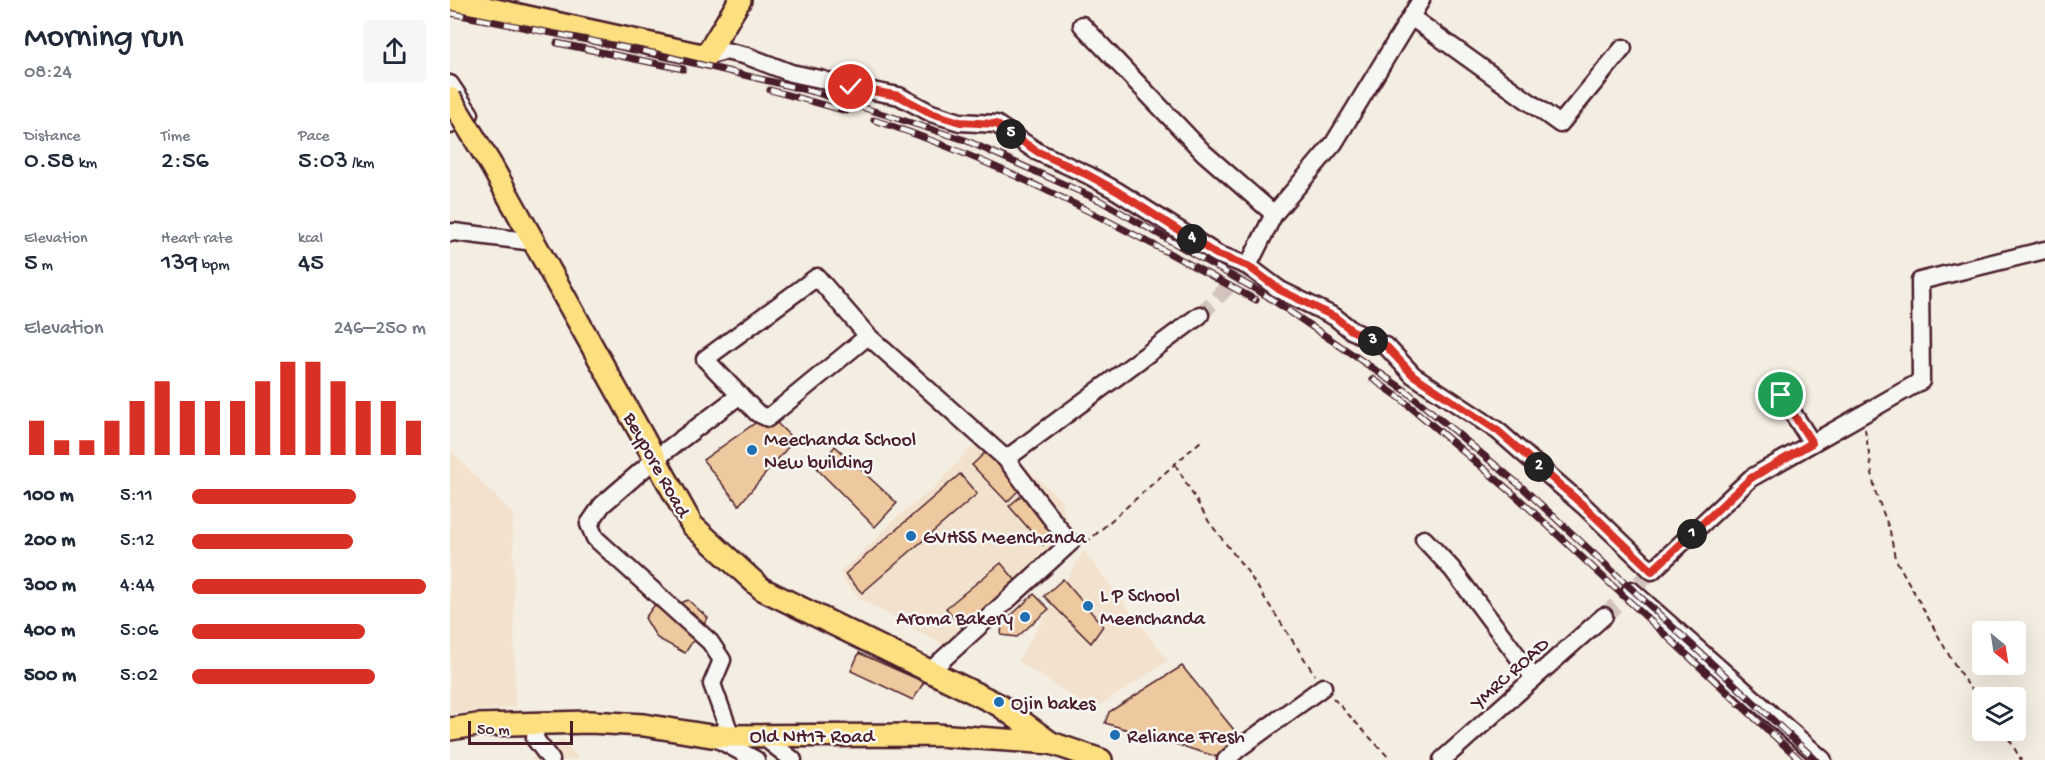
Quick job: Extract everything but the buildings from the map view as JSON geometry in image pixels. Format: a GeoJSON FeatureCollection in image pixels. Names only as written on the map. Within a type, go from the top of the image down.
{"type":"FeatureCollection","features":[{"type":"Feature","properties":{"kind":"main road"},"geometry":{"type":"LineString","coordinates":[[450,0],[706,56],[740,0]]}},
{"type":"Feature","properties":{"kind":"main road","name":"Beypore Road"},"geometry":{"type":"LineString","coordinates":[[450,98],[491,165],[692,525],[762,589],[999,705],[1051,743]]}},
{"type":"Feature","properties":{"kind":"main road","name":"Old NH17 Road"},"geometry":{"type":"LineString","coordinates":[[450,729],[477,725],[590,722],[644,724],[721,736],[936,735],[1051,743],[1101,760]]}},
{"type":"Feature","properties":{"kind":"street"},"geometry":{"type":"LineString","coordinates":[[1248,266],[1274,214],[1334,143],[1421,0]]}},
{"type":"Feature","properties":{"kind":"street"},"geometry":{"type":"LineString","coordinates":[[1411,17],[1560,124],[1623,48]]}},
{"type":"Feature","properties":{"kind":"street"},"geometry":{"type":"LineString","coordinates":[[1082,25],[1204,153],[1274,214]]}},
{"type":"Feature","properties":{"kind":"street"},"geometry":{"type":"LineString","coordinates":[[706,56],[725,51],[747,56],[791,73],[899,96],[931,113],[960,122],[996,124],[1038,152],[1117,191],[1216,254],[1248,266],[1280,290],[1335,317],[1351,330],[1387,347],[1413,375],[1498,431],[1584,506],[1652,571],[1751,478],[1921,381],[1920,281],[2045,250]]}},
{"type":"Feature","properties":{"kind":"street"},"geometry":{"type":"LineString","coordinates":[[450,84],[470,114],[450,125]]}},
{"type":"Feature","properties":{"kind":"street"},"geometry":{"type":"LineString","coordinates":[[450,233],[534,242]]}},
{"type":"Feature","properties":{"kind":"street"},"geometry":{"type":"LineString","coordinates":[[868,336],[768,417],[757,412],[705,359],[817,277],[868,336],[1006,459],[1070,543],[930,671]]}},
{"type":"Feature","properties":{"kind":"street"},"geometry":{"type":"LineString","coordinates":[[1006,459],[1200,315]]}},
{"type":"Feature","properties":{"kind":"street"},"geometry":{"type":"LineString","coordinates":[[740,395],[655,459],[602,505],[589,524],[595,538],[710,642],[722,660],[712,684],[721,736],[756,760]]}},
{"type":"Feature","properties":{"kind":"street"},"geometry":{"type":"LineString","coordinates":[[1781,395],[1812,443]]}},
{"type":"Feature","properties":{"kind":"street"},"geometry":{"type":"LineString","coordinates":[[1424,539],[1452,569],[1534,678]]}},
{"type":"Feature","properties":{"kind":"street"},"geometry":{"type":"LineString","coordinates":[[1631,590],[1823,760]]}},
{"type":"Feature","properties":{"kind":"street","name":"YMRC ROAD"},"geometry":{"type":"LineString","coordinates":[[1442,760],[1604,616]]}},
{"type":"Feature","properties":{"kind":"street"},"geometry":{"type":"LineString","coordinates":[[1226,760],[1323,687]]}},
{"type":"Feature","properties":{"kind":"street"},"geometry":{"type":"LineString","coordinates":[[536,723],[535,739],[551,760]]}},
{"type":"Feature","properties":{"kind":"street"},"geometry":{"type":"LineString","coordinates":[[761,735],[793,760]]}},
{"type":"Feature","properties":{"kind":"path"},"geometry":{"type":"LineString","coordinates":[[1863,414],[1867,453],[1875,491],[1890,531],[1895,558],[1950,657],[1972,690]]}},
{"type":"Feature","properties":{"kind":"path"},"geometry":{"type":"LineString","coordinates":[[1175,464],[1209,522],[1247,571],[1323,687],[1391,760]]}},
{"type":"Feature","properties":{"kind":"path"},"geometry":{"type":"LineString","coordinates":[[2010,741],[2020,760]]}},
{"type":"Feature","properties":{"kind":"shaded area"},"geometry":{"type":"Polygon","coordinates":[[[984,439],[1002,446],[1061,500],[1072,542],[947,647],[859,598],[843,580],[840,571],[862,553],[894,520],[934,488],[968,451],[984,439]]]}},
{"type":"Feature","properties":{"kind":"shaded area"},"geometry":{"type":"Polygon","coordinates":[[[450,450],[513,514],[515,707],[450,714],[450,450]]]}},
{"type":"Feature","properties":{"kind":"shaded area","name":"L P School Meenchanda"},"geometry":{"type":"Polygon","coordinates":[[[1084,551],[1168,661],[1093,710],[1018,661],[1084,551]]]}},
{"type":"Feature","properties":{"kind":"shaded area"},"geometry":{"type":"Polygon","coordinates":[[[563,739],[579,760],[529,760],[563,739]]]}},
{"type":"Feature","properties":{"kind":"tunnel"},"geometry":{"type":"LineString","coordinates":[[1200,315],[1248,266]]}},
{"type":"Feature","properties":{"kind":"tunnel"},"geometry":{"type":"LineString","coordinates":[[1604,616],[1652,571]]}},
{"type":"Feature","properties":{"kind":"railway"},"geometry":{"type":"LineString","coordinates":[[450,13],[653,53],[814,92],[965,140],[1099,200],[1267,296],[1406,391],[1523,488],[1816,760]]}},
{"type":"Feature","properties":{"kind":"railway"},"geometry":{"type":"LineString","coordinates":[[557,43],[683,69]]}},
{"type":"Feature","properties":{"kind":"railway"},"geometry":{"type":"LineString","coordinates":[[770,90],[846,111]]}},
{"type":"Feature","properties":{"kind":"railway"},"geometry":{"type":"LineString","coordinates":[[874,120],[973,157],[1069,201],[1256,300]]}},
{"type":"Feature","properties":{"kind":"railway"},"geometry":{"type":"LineString","coordinates":[[1373,379],[1400,398],[1516,496],[1800,760]]}},
{"type":"Feature","properties":{"kind":"place","name":"Meechanda School New building"},"geometry":{"type":"Point","coordinates":[752,450]}},
{"type":"Feature","properties":{"kind":"place","name":"GVHSS Meenchanda"},"geometry":{"type":"Point","coordinates":[911,536]}},
{"type":"Feature","properties":{"kind":"place","name":"L P School Meenchanda"},"geometry":{"type":"Point","coordinates":[1088,606]}},
{"type":"Feature","properties":{"kind":"place","name":"Aroma Bakery"},"geometry":{"type":"Point","coordinates":[1025,617]}},
{"type":"Feature","properties":{"kind":"place","name":"Ojin bakes"},"geometry":{"type":"Point","coordinates":[999,702]}},
{"type":"Feature","properties":{"kind":"place","name":"Reliance Fresh"},"geometry":{"type":"Point","coordinates":[1115,735]}},
{"type":"Feature","properties":{"kind":"route"},"geometry":{"type":"LineString","coordinates":[[851,87],[899,96],[931,113],[960,122],[996,124],[1038,152],[1117,191],[1216,254],[1248,266],[1280,290],[1335,317],[1351,330],[1387,347],[1413,375],[1498,431],[1584,506],[1652,571],[1751,478],[1812,443],[1781,395]]}}]}
